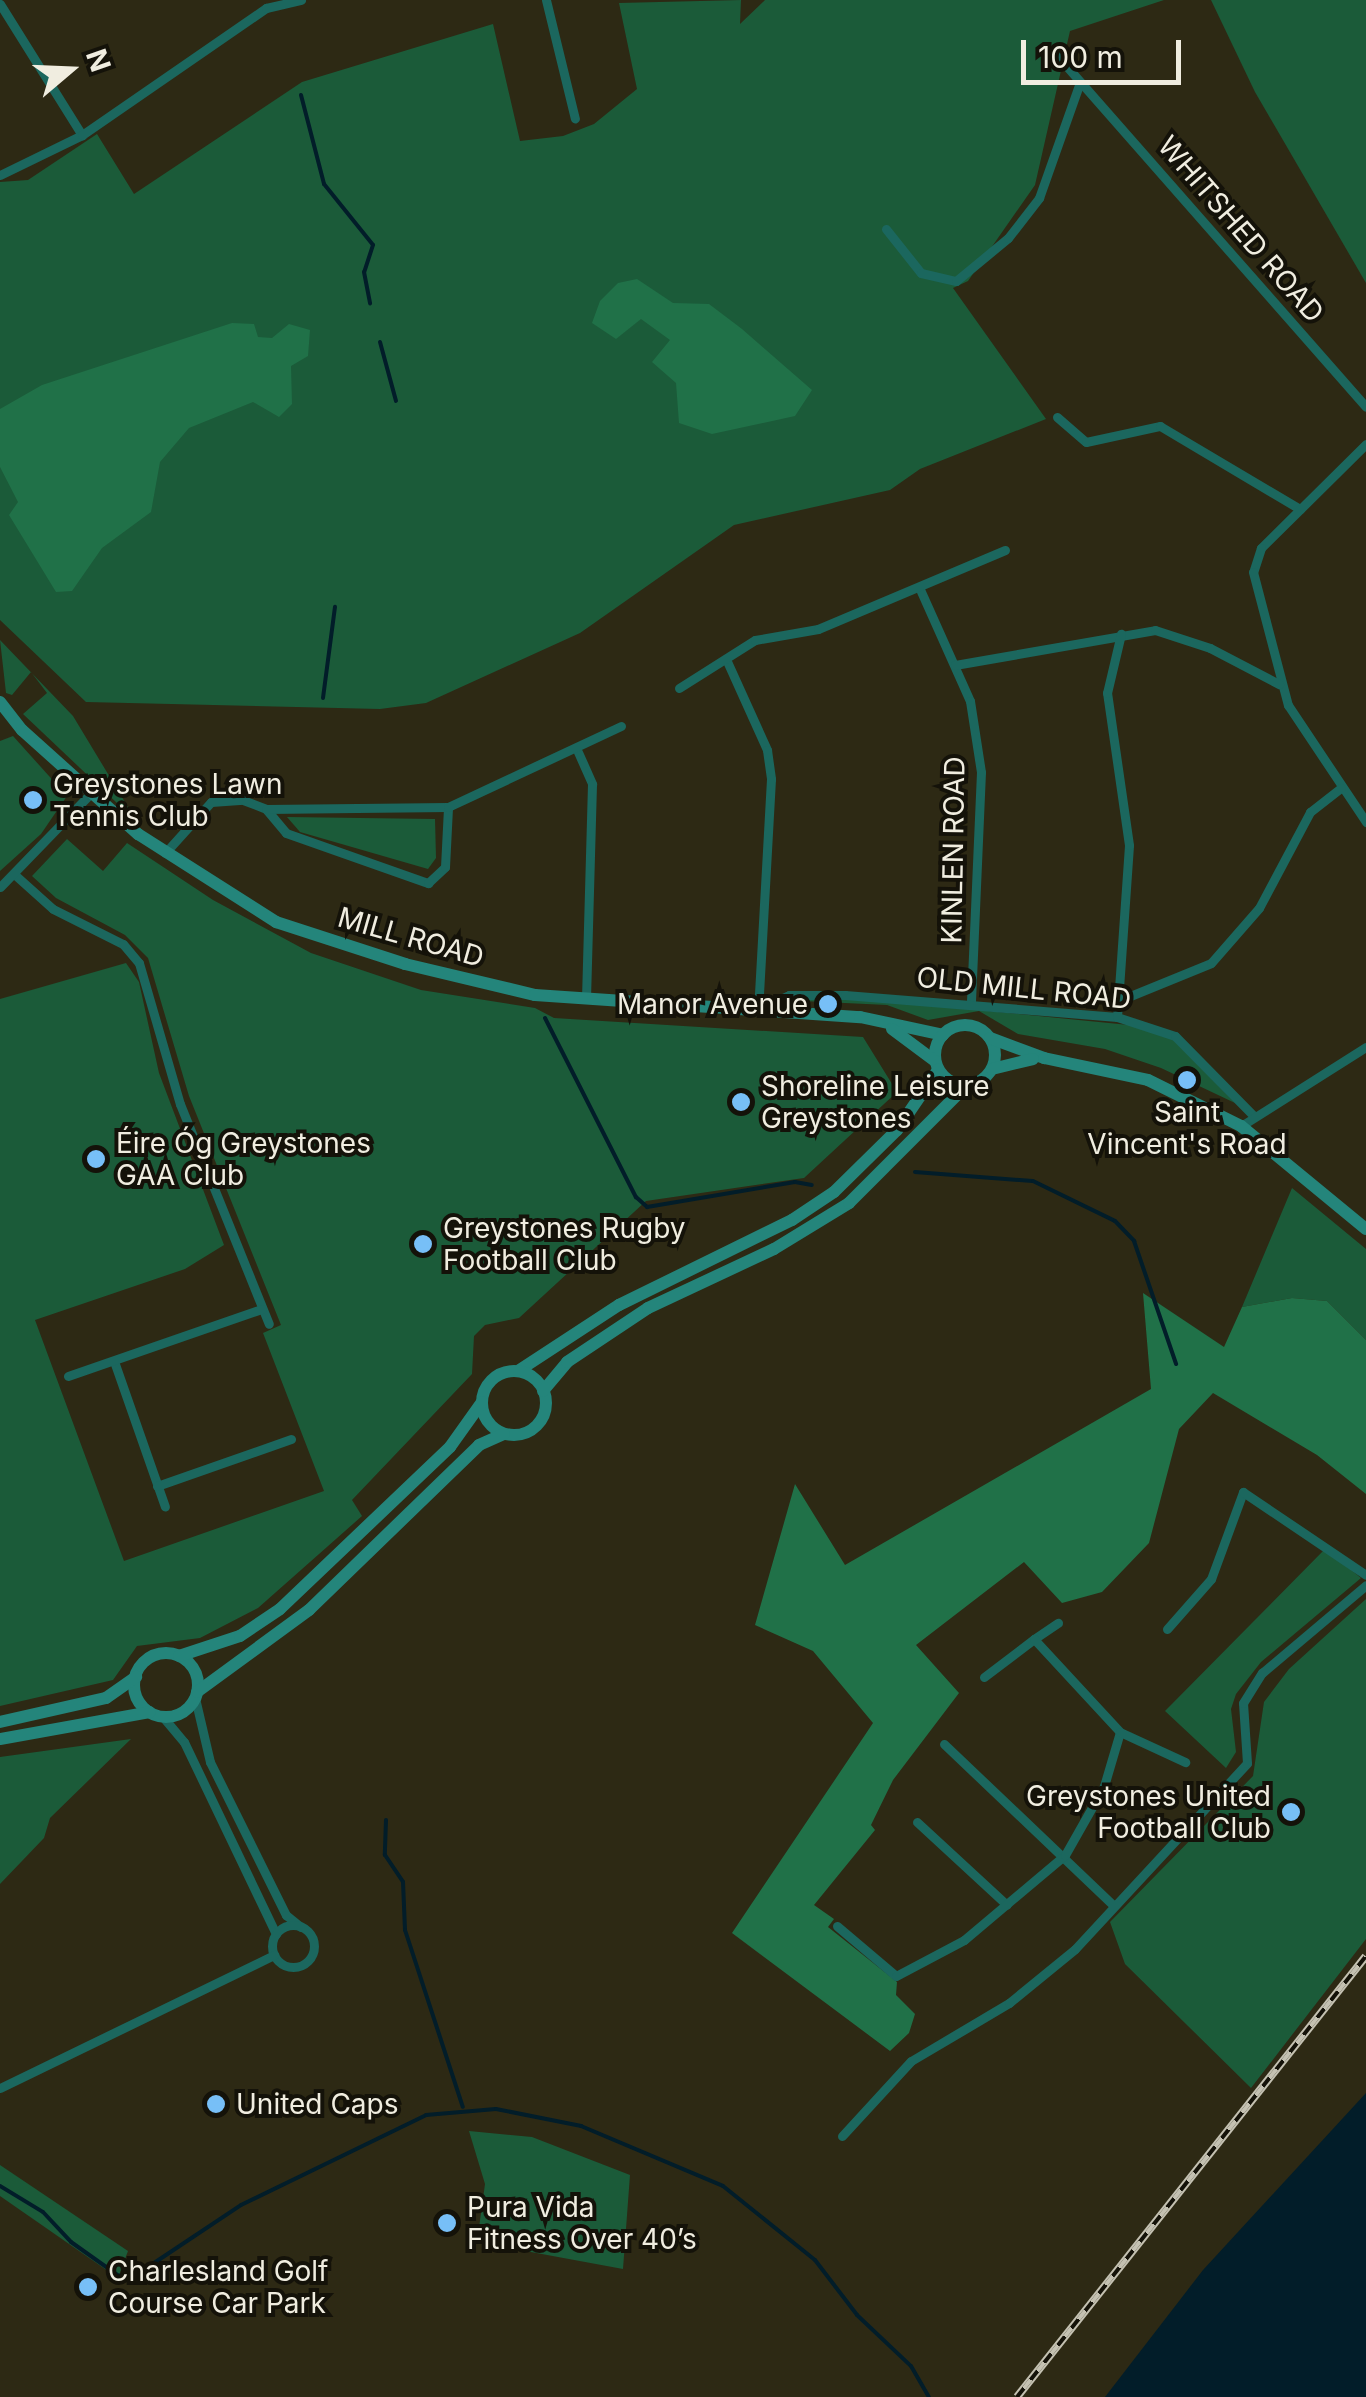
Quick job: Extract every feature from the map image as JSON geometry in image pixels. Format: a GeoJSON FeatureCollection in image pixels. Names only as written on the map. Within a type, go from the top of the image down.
{"type":"FeatureCollection","features":[{"type":"Feature","properties":{"kind":"main road","name":"MILL ROAD"},"geometry":{"type":"LineString","coordinates":[[0,702],[92,792],[165,853],[276,922],[458,979],[586,999],[758,1009],[942,1034]]}},
{"type":"Feature","properties":{"kind":"main road"},"geometry":{"type":"LineString","coordinates":[[886,1024],[966,1086]]}},
{"type":"Feature","properties":{"kind":"main road"},"geometry":{"type":"LineString","coordinates":[[0,1722],[106,1698],[136,1677],[152,1657],[179,1656],[240,1636],[280,1608],[450,1447],[495,1376],[518,1371],[618,1304],[792,1220],[834,1192],[897,1130],[936,1065],[942,1034],[963,1025],[1044,1058],[1148,1080],[1242,1126],[1366,1229]]}},
{"type":"Feature","properties":{"kind":"main road"},"geometry":{"type":"LineString","coordinates":[[990,1038],[992,1069]]}},
{"type":"Feature","properties":{"kind":"main road"},"geometry":{"type":"LineString","coordinates":[[0,1739],[157,1714],[180,1714],[196,1695],[309,1610],[479,1446],[504,1434],[526,1432],[539,1423],[544,1391],[567,1362],[648,1308],[774,1249],[849,1203],[966,1086],[992,1069],[1044,1058]]}},
{"type":"Feature","properties":{"kind":"main road"},"geometry":{"type":"LineString","coordinates":[[518,1371],[544,1391]]}},
{"type":"Feature","properties":{"kind":"main road"},"geometry":{"type":"LineString","coordinates":[[482,1402],[489,1424],[504,1434]]}},
{"type":"Feature","properties":{"kind":"main road"},"geometry":{"type":"LineString","coordinates":[[179,1656],[194,1670],[196,1695]]}},
{"type":"Feature","properties":{"kind":"main road"},"geometry":{"type":"LineString","coordinates":[[136,1677],[136,1696],[157,1714]]}},
{"type":"Feature","properties":{"kind":"street"},"geometry":{"type":"LineString","coordinates":[[0,175],[82,134],[264,4],[300,0]]}},
{"type":"Feature","properties":{"kind":"street"},"geometry":{"type":"LineString","coordinates":[[546,0],[575,119]]}},
{"type":"Feature","properties":{"kind":"street"},"geometry":{"type":"LineString","coordinates":[[0,4],[82,134]]}},
{"type":"Feature","properties":{"kind":"street","name":"WHITSHED ROAD"},"geometry":{"type":"LineString","coordinates":[[1055,53],[1366,406]]}},
{"type":"Feature","properties":{"kind":"street"},"geometry":{"type":"LineString","coordinates":[[886,228],[921,273],[956,281],[1008,238],[1040,198],[1080,82]]}},
{"type":"Feature","properties":{"kind":"street"},"geometry":{"type":"LineString","coordinates":[[1057,417],[1086,442],[1160,426],[1300,510]]}},
{"type":"Feature","properties":{"kind":"street"},"geometry":{"type":"LineString","coordinates":[[1366,444],[1261,548],[1253,572],[1279,684],[1341,788],[1366,822]]}},
{"type":"Feature","properties":{"kind":"street"},"geometry":{"type":"LineString","coordinates":[[679,688],[755,640],[818,629],[1005,550]]}},
{"type":"Feature","properties":{"kind":"street","name":"KINLEN ROAD"},"geometry":{"type":"LineString","coordinates":[[919,587],[970,701],[982,772],[971,1005]]}},
{"type":"Feature","properties":{"kind":"street"},"geometry":{"type":"LineString","coordinates":[[955,665],[1155,630],[1186,638],[1279,684]]}},
{"type":"Feature","properties":{"kind":"street"},"geometry":{"type":"LineString","coordinates":[[1117,1017],[1129,845],[1107,693],[1121,634]]}},
{"type":"Feature","properties":{"kind":"street"},"geometry":{"type":"LineString","coordinates":[[726,659],[767,750],[771,779],[758,1009]]}},
{"type":"Feature","properties":{"kind":"street"},"geometry":{"type":"LineString","coordinates":[[165,853],[211,802],[242,800],[266,809],[448,808],[578,752],[622,726]]}},
{"type":"Feature","properties":{"kind":"street"},"geometry":{"type":"LineString","coordinates":[[578,752],[592,784],[586,999]]}},
{"type":"Feature","properties":{"kind":"street"},"geometry":{"type":"LineString","coordinates":[[1118,1001],[1211,963],[1259,908],[1310,812],[1341,788]]}},
{"type":"Feature","properties":{"kind":"street"},"geometry":{"type":"LineString","coordinates":[[0,887],[92,792]]}},
{"type":"Feature","properties":{"kind":"street"},"geometry":{"type":"LineString","coordinates":[[266,809],[286,833],[428,883],[446,866],[448,808]]}},
{"type":"Feature","properties":{"kind":"street"},"geometry":{"type":"LineString","coordinates":[[14,874],[53,908],[124,944],[139,962],[180,1104],[269,1324]]}},
{"type":"Feature","properties":{"kind":"street","name":"OLD MILL ROAD"},"geometry":{"type":"LineString","coordinates":[[758,1009],[788,995],[1117,1017],[1175,1036],[1253,1115]]}},
{"type":"Feature","properties":{"kind":"street"},"geometry":{"type":"LineString","coordinates":[[1242,1126],[1253,1115],[1366,1047]]}},
{"type":"Feature","properties":{"kind":"street"},"geometry":{"type":"LineString","coordinates":[[68,1376],[115,1364],[262,1309]]}},
{"type":"Feature","properties":{"kind":"street"},"geometry":{"type":"LineString","coordinates":[[115,1364],[164,1507]]}},
{"type":"Feature","properties":{"kind":"street"},"geometry":{"type":"LineString","coordinates":[[157,1486],[291,1438]]}},
{"type":"Feature","properties":{"kind":"street"},"geometry":{"type":"LineString","coordinates":[[1167,1628],[1211,1579],[1243,1492],[1366,1575]]}},
{"type":"Feature","properties":{"kind":"street"},"geometry":{"type":"LineString","coordinates":[[842,2136],[911,2061],[1009,2002],[1075,1949],[1247,1762],[1243,1703],[1262,1674],[1366,1586]]}},
{"type":"Feature","properties":{"kind":"street"},"geometry":{"type":"LineString","coordinates":[[984,1677],[1058,1623]]}},
{"type":"Feature","properties":{"kind":"street"},"geometry":{"type":"LineString","coordinates":[[1034,1640],[1120,1732],[1186,1762]]}},
{"type":"Feature","properties":{"kind":"street"},"geometry":{"type":"LineString","coordinates":[[196,1695],[210,1762],[286,1915],[314,1942],[308,1960],[290,1966],[274,1955]]}},
{"type":"Feature","properties":{"kind":"street"},"geometry":{"type":"LineString","coordinates":[[157,1714],[209,1790],[276,1934],[274,1955]]}},
{"type":"Feature","properties":{"kind":"street"},"geometry":{"type":"LineString","coordinates":[[837,1926],[896,1976],[964,1940],[1065,1854],[1104,1786],[1120,1732]]}},
{"type":"Feature","properties":{"kind":"street"},"geometry":{"type":"LineString","coordinates":[[944,1744],[1065,1854],[1113,1904]]}},
{"type":"Feature","properties":{"kind":"street"},"geometry":{"type":"LineString","coordinates":[[917,1822],[1006,1904]]}},
{"type":"Feature","properties":{"kind":"street"},"geometry":{"type":"LineString","coordinates":[[276,1934],[301,1926]]}},
{"type":"Feature","properties":{"kind":"street"},"geometry":{"type":"LineString","coordinates":[[0,2088],[274,1955]]}},
{"type":"Feature","properties":{"kind":"green space"},"geometry":{"type":"Polygon","coordinates":[[[741,0],[740,24],[765,0],[1164,0],[1070,31],[1035,185],[968,281],[953,288],[1046,419],[920,469],[890,490],[734,525],[580,633],[426,703],[380,709],[86,702],[0,620],[0,182],[28,180],[97,134],[134,194],[302,82],[493,24],[520,141],[563,136],[594,124],[637,89],[619,3],[741,0]]]}},
{"type":"Feature","properties":{"kind":"green space"},"geometry":{"type":"Polygon","coordinates":[[[1211,0],[1366,0],[1366,283],[1255,92],[1211,0]]]}},
{"type":"Feature","properties":{"kind":"green space"},"geometry":{"type":"Polygon","coordinates":[[[637,279],[673,303],[709,304],[742,329],[812,390],[795,416],[712,434],[679,423],[676,383],[652,362],[670,340],[641,319],[616,339],[592,323],[600,301],[618,283],[637,279]]]}},
{"type":"Feature","properties":{"kind":"green space"},"geometry":{"type":"Polygon","coordinates":[[[232,323],[254,324],[258,337],[272,338],[289,324],[310,330],[308,356],[291,366],[292,404],[279,417],[253,402],[189,428],[160,462],[151,512],[102,548],[72,591],[56,592],[9,515],[18,502],[0,467],[0,409],[42,385],[232,323]]]}},
{"type":"Feature","properties":{"kind":"green space"},"geometry":{"type":"Polygon","coordinates":[[[0,640],[31,672],[12,695],[6,693],[0,640]]]}},
{"type":"Feature","properties":{"kind":"green space"},"geometry":{"type":"Polygon","coordinates":[[[32,673],[73,716],[137,822],[23,714],[47,693],[32,673]]]}},
{"type":"Feature","properties":{"kind":"green space","name":"Greystones Lawn Tennis Club"},"geometry":{"type":"Polygon","coordinates":[[[13,736],[67,796],[41,834],[0,871],[0,741],[13,736]]]}},
{"type":"Feature","properties":{"kind":"green space"},"geometry":{"type":"Polygon","coordinates":[[[287,817],[435,819],[436,858],[428,869],[300,832],[287,817]]]}},
{"type":"Feature","properties":{"kind":"green space"},"geometry":{"type":"Polygon","coordinates":[[[67,839],[103,871],[127,843],[213,900],[311,953],[421,990],[535,1008],[554,1018],[863,1037],[897,1092],[804,1178],[646,1201],[519,1318],[485,1325],[474,1336],[472,1374],[352,1500],[362,1516],[258,1608],[200,1638],[137,1646],[113,1680],[0,1706],[0,999],[126,963],[139,982],[159,1073],[224,1245],[185,1269],[35,1320],[124,1561],[324,1491],[263,1333],[281,1325],[189,1096],[148,958],[125,935],[56,898],[32,876],[67,839]]]}},
{"type":"Feature","properties":{"kind":"green space"},"geometry":{"type":"Polygon","coordinates":[[[837,996],[1139,1026],[1173,1039],[1235,1103],[1161,1068],[1105,1049],[1018,1034],[979,1011],[928,1020],[887,1005],[803,1001],[837,996]]]}},
{"type":"Feature","properties":{"kind":"green space"},"geometry":{"type":"Polygon","coordinates":[[[1292,1188],[1366,1249],[1366,1340],[1327,1301],[1292,1298],[1242,1307],[1292,1188]]]}},
{"type":"Feature","properties":{"kind":"green space"},"geometry":{"type":"Polygon","coordinates":[[[1143,1293],[1224,1347],[1242,1307],[1292,1298],[1327,1301],[1366,1340],[1366,1494],[1317,1455],[1213,1393],[1179,1429],[1149,1543],[1102,1592],[1062,1603],[1024,1562],[916,1645],[959,1693],[893,1780],[871,1825],[875,1830],[814,1905],[834,1919],[828,1927],[897,1982],[896,1995],[915,2014],[909,2033],[890,2051],[732,1933],[873,1723],[813,1651],[755,1625],[795,1484],[845,1565],[1151,1389],[1143,1293]]]}},
{"type":"Feature","properties":{"kind":"green space"},"geometry":{"type":"Polygon","coordinates":[[[1325,1549],[1361,1578],[1261,1662],[1236,1694],[1231,1709],[1236,1752],[1226,1768],[1165,1711],[1325,1549]]]}},
{"type":"Feature","properties":{"kind":"green space","name":"Greystones United Football Club"},"geometry":{"type":"Polygon","coordinates":[[[1366,1599],[1366,1939],[1251,2088],[1125,1964],[1110,1922],[1253,1776],[1264,1702],[1289,1669],[1366,1599]]]}},
{"type":"Feature","properties":{"kind":"green space"},"geometry":{"type":"Polygon","coordinates":[[[131,1739],[50,1818],[44,1838],[0,1884],[0,1757],[131,1739]]]}},
{"type":"Feature","properties":{"kind":"green space"},"geometry":{"type":"Polygon","coordinates":[[[469,2131],[532,2137],[630,2175],[623,2269],[477,2242],[485,2184],[469,2131]]]}},
{"type":"Feature","properties":{"kind":"green space"},"geometry":{"type":"Polygon","coordinates":[[[0,2165],[128,2251],[118,2278],[0,2196],[0,2165]]]}},
{"type":"Feature","properties":{"kind":"water"},"geometry":{"type":"Polygon","coordinates":[[[1366,2093],[1366,2397],[1105,2397],[1203,2270],[1366,2093]]]}},
{"type":"Feature","properties":{"kind":"waterway"},"geometry":{"type":"LineString","coordinates":[[301,95],[324,184],[373,245],[364,272],[370,303]]}},
{"type":"Feature","properties":{"kind":"waterway"},"geometry":{"type":"LineString","coordinates":[[380,342],[396,401]]}},
{"type":"Feature","properties":{"kind":"waterway"},"geometry":{"type":"LineString","coordinates":[[323,698],[335,607]]}},
{"type":"Feature","properties":{"kind":"waterway"},"geometry":{"type":"LineString","coordinates":[[545,1018],[636,1197],[647,1207],[795,1182],[812,1185]]}},
{"type":"Feature","properties":{"kind":"waterway"},"geometry":{"type":"LineString","coordinates":[[915,1172],[1033,1181],[1115,1221],[1134,1241],[1176,1364]]}},
{"type":"Feature","properties":{"kind":"waterway"},"geometry":{"type":"LineString","coordinates":[[386,1820],[385,1855],[403,1882],[405,1930],[463,2107]]}},
{"type":"Feature","properties":{"kind":"waterway"},"geometry":{"type":"LineString","coordinates":[[0,2186],[43,2212],[71,2242],[119,2276],[151,2265],[241,2205],[426,2115],[496,2109],[581,2126],[723,2186],[815,2260],[857,2315],[911,2366],[929,2397]]}},
{"type":"Feature","properties":{"kind":"railway"},"geometry":{"type":"LineString","coordinates":[[1017,2397],[1366,1956]]}},
{"type":"Feature","properties":{"kind":"place","name":"Greystones Lawn Tennis Club"},"geometry":{"type":"Point","coordinates":[33,800]}},
{"type":"Feature","properties":{"kind":"place","name":"Manor Avenue"},"geometry":{"type":"Point","coordinates":[828,1004]}},
{"type":"Feature","properties":{"kind":"place","name":"Saint Vincent's Road"},"geometry":{"type":"Point","coordinates":[1187,1080]}},
{"type":"Feature","properties":{"kind":"place","name":"Shoreline Leisure Greystones"},"geometry":{"type":"Point","coordinates":[741,1102]}},
{"type":"Feature","properties":{"kind":"place","name":"Éire Óg Greystones GAA Club"},"geometry":{"type":"Point","coordinates":[96,1159]}},
{"type":"Feature","properties":{"kind":"place","name":"Greystones Rugby Football Club"},"geometry":{"type":"Point","coordinates":[423,1244]}},
{"type":"Feature","properties":{"kind":"place","name":"Greystones United Football Club"},"geometry":{"type":"Point","coordinates":[1291,1812]}},
{"type":"Feature","properties":{"kind":"place","name":"United Caps"},"geometry":{"type":"Point","coordinates":[216,2104]}},
{"type":"Feature","properties":{"kind":"place","name":"Pura Vida Fitness Over 40’s"},"geometry":{"type":"Point","coordinates":[447,2223]}},
{"type":"Feature","properties":{"kind":"place","name":"Charlesland Golf Course Car Park"},"geometry":{"type":"Point","coordinates":[88,2287]}}]}
